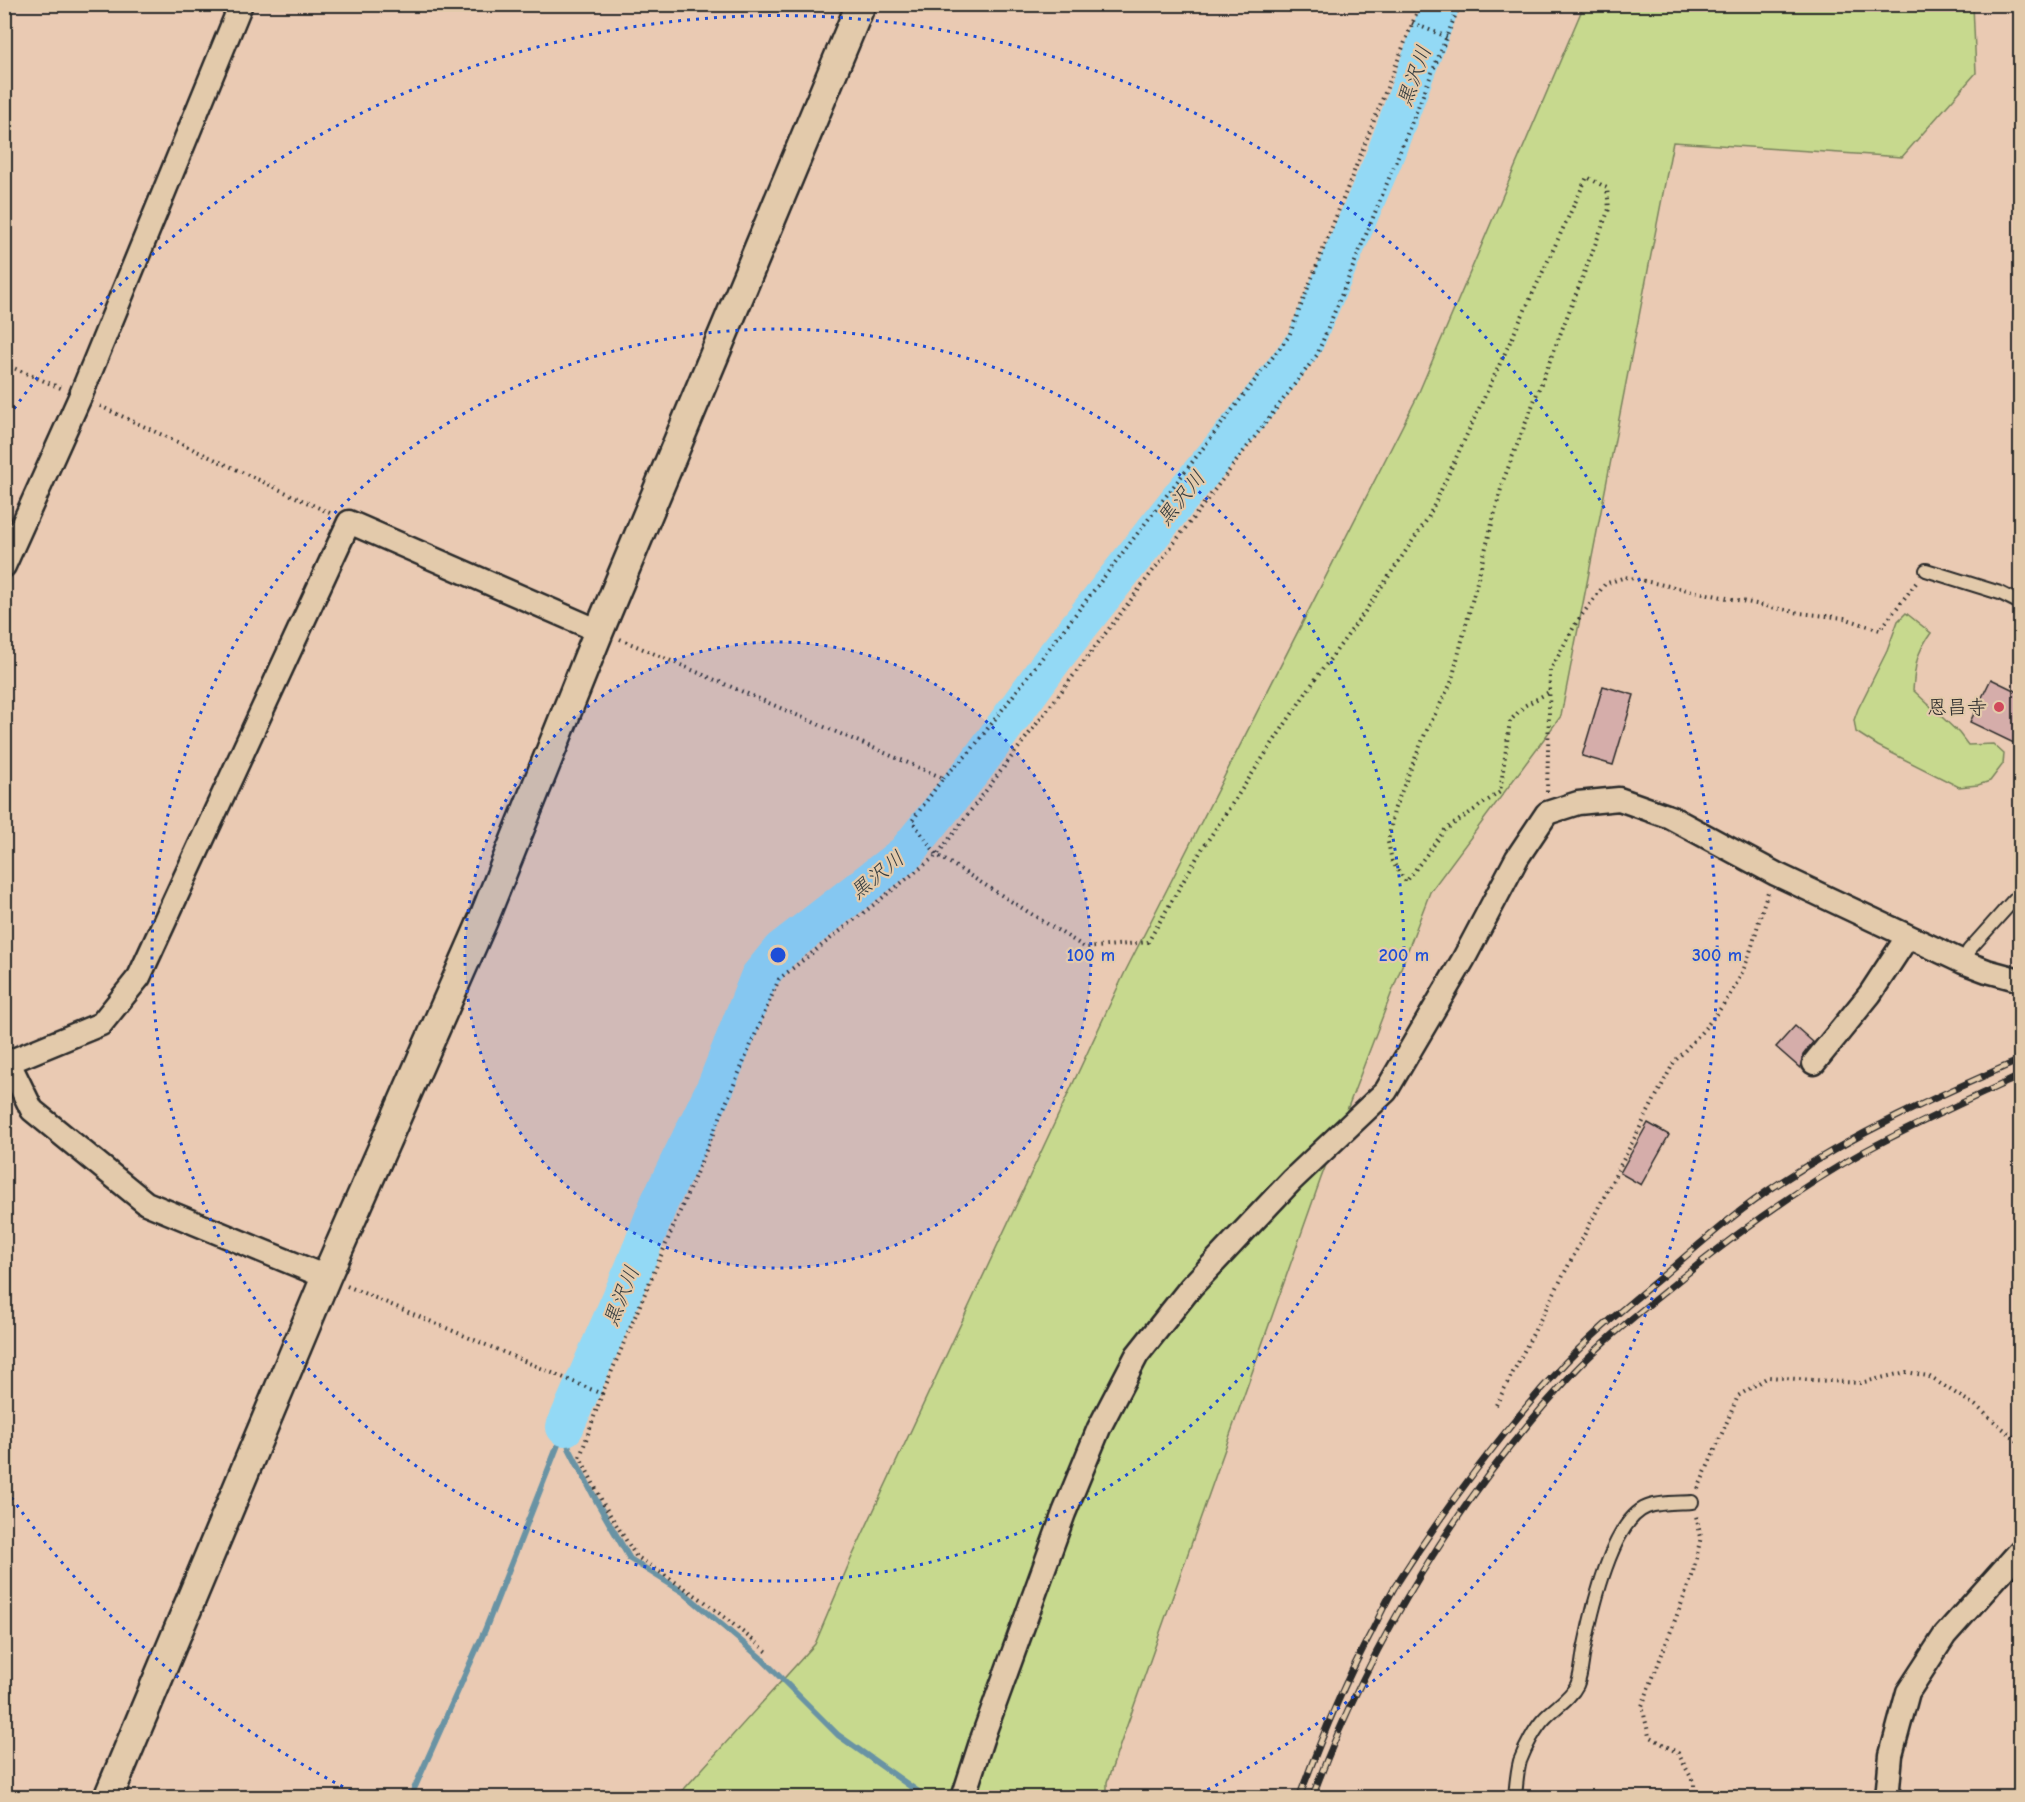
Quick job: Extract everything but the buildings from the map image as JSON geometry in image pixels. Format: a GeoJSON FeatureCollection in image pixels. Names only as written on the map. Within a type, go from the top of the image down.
{"type":"FeatureCollection","features":[{"type":"Feature","properties":{"kind":"street"},"geometry":{"type":"LineString","coordinates":[[4,566],[80,397],[241,4]]}},
{"type":"Feature","properties":{"kind":"street"},"geometry":{"type":"LineString","coordinates":[[108,1797],[326,1276],[483,920],[599,631],[861,4]]}},
{"type":"Feature","properties":{"kind":"street"},"geometry":{"type":"LineString","coordinates":[[326,1276],[146,1203],[32,1110],[6,1063],[101,1024],[139,977],[349,522],[599,631]]}},
{"type":"Feature","properties":{"kind":"street"},"geometry":{"type":"LineString","coordinates":[[963,1797],[1064,1513],[1099,1428],[1137,1355],[1191,1287],[1292,1180],[1386,1091],[1464,960],[1517,858],[1547,813],[1578,803],[1619,800],[1670,817],[1776,874],[1963,962],[2020,980]]}},
{"type":"Feature","properties":{"kind":"street"},"geometry":{"type":"LineString","coordinates":[[1814,1063],[1870,994],[1908,936]]}},
{"type":"Feature","properties":{"kind":"street"},"geometry":{"type":"LineString","coordinates":[[1887,1797],[1891,1755],[1908,1692],[1945,1635],[2020,1551]]}},
{"type":"Feature","properties":{"kind":"lane"},"geometry":{"type":"LineString","coordinates":[[1926,570],[2000,593],[2020,603]]}},
{"type":"Feature","properties":{"kind":"lane"},"geometry":{"type":"LineString","coordinates":[[1963,962],[1969,950],[2020,893]]}},
{"type":"Feature","properties":{"kind":"lane"},"geometry":{"type":"LineString","coordinates":[[1515,1797],[1520,1762],[1531,1741],[1544,1719],[1565,1700],[1577,1685],[1585,1643],[1606,1564],[1622,1531],[1634,1516],[1646,1507],[1692,1503]]}},
{"type":"Feature","properties":{"kind":"path"},"geometry":{"type":"LineString","coordinates":[[1420,4],[1289,336],[969,753],[943,778],[912,821],[937,855],[1086,948],[1148,942],[1208,839],[1314,681],[1364,613],[1428,518],[1587,177],[1607,188],[1609,209],[1503,481],[1451,683],[1425,734],[1394,810],[1388,842],[1392,861],[1406,882],[1445,830],[1500,792],[1510,721],[1524,706],[1549,692]]}},
{"type":"Feature","properties":{"kind":"path"},"geometry":{"type":"LineString","coordinates":[[770,1654],[704,1601],[636,1556],[604,1505],[580,1457],[602,1394],[779,979],[937,855],[1317,355],[1460,4]]}},
{"type":"Feature","properties":{"kind":"path"},"geometry":{"type":"LineString","coordinates":[[1412,23],[1447,37]]}},
{"type":"Feature","properties":{"kind":"path"},"geometry":{"type":"LineString","coordinates":[[4,363],[349,522]]}},
{"type":"Feature","properties":{"kind":"path"},"geometry":{"type":"LineString","coordinates":[[1547,813],[1550,671],[1576,623],[1605,584],[1625,577],[1800,613],[1844,618],[1880,630],[1926,570]]}},
{"type":"Feature","properties":{"kind":"path"},"geometry":{"type":"LineString","coordinates":[[599,631],[943,778]]}},
{"type":"Feature","properties":{"kind":"path"},"geometry":{"type":"LineString","coordinates":[[1496,1405],[1674,1062],[1708,1026],[1730,995],[1748,960],[1776,874]]}},
{"type":"Feature","properties":{"kind":"path"},"geometry":{"type":"LineString","coordinates":[[326,1276],[602,1394]]}},
{"type":"Feature","properties":{"kind":"path"},"geometry":{"type":"LineString","coordinates":[[1694,1797],[1694,1783],[1678,1753],[1649,1736],[1642,1706],[1692,1576],[1701,1537],[1692,1503],[1738,1396],[1768,1377],[1860,1383],[1906,1372],[1928,1377],[1976,1406],[2020,1443]]}},
{"type":"Feature","properties":{"kind":"green space"},"geometry":{"type":"Polygon","coordinates":[[[1584,5],[1973,5],[1976,73],[1902,157],[1673,142],[1561,716],[1430,892],[1321,1178],[1107,1782],[1107,1797],[676,1798],[815,1644],[851,1559],[1125,972],[1416,399],[1584,5]]]}},
{"type":"Feature","properties":{"kind":"green space"},"geometry":{"type":"Polygon","coordinates":[[[1906,613],[1931,633],[1917,660],[1913,690],[1959,733],[1968,745],[1993,744],[2004,754],[2003,764],[1990,781],[1959,787],[1878,746],[1856,732],[1854,720],[1858,709],[1887,651],[1898,621],[1906,613]]]}},
{"type":"Feature","properties":{"kind":"waterway","name":"黒沢川"},"geometry":{"type":"LineString","coordinates":[[565,1427],[633,1270],[659,1203],[716,1086],[759,977],[781,950],[906,853],[975,767],[1054,658],[1185,492],[1251,413],[1305,342],[1384,158],[1441,4]]}},
{"type":"Feature","properties":{"kind":"waterway"},"geometry":{"type":"LineString","coordinates":[[565,1427],[569,1448],[630,1559],[683,1592],[762,1659],[838,1735],[927,1798]]}},
{"type":"Feature","properties":{"kind":"waterway","name":"黒沢川"},"geometry":{"type":"LineString","coordinates":[[410,1798],[485,1630],[565,1427]]}},
{"type":"Feature","properties":{"kind":"railway"},"geometry":{"type":"LineString","coordinates":[[1299,1798],[1342,1693],[1394,1588],[1432,1530],[1475,1472],[1519,1415],[1565,1363],[1614,1317],[1706,1239],[1778,1184],[1896,1117],[2020,1060]]}},
{"type":"Feature","properties":{"kind":"railway"},"geometry":{"type":"LineString","coordinates":[[1312,1798],[1361,1682],[1422,1572],[1456,1519],[1493,1468],[1574,1372],[1608,1339],[1715,1251],[1813,1182],[1884,1141],[2020,1076]]}},
{"type":"Feature","properties":{"kind":"place","name":"恩昌寺"},"geometry":{"type":"Point","coordinates":[1999,707]}}]}
